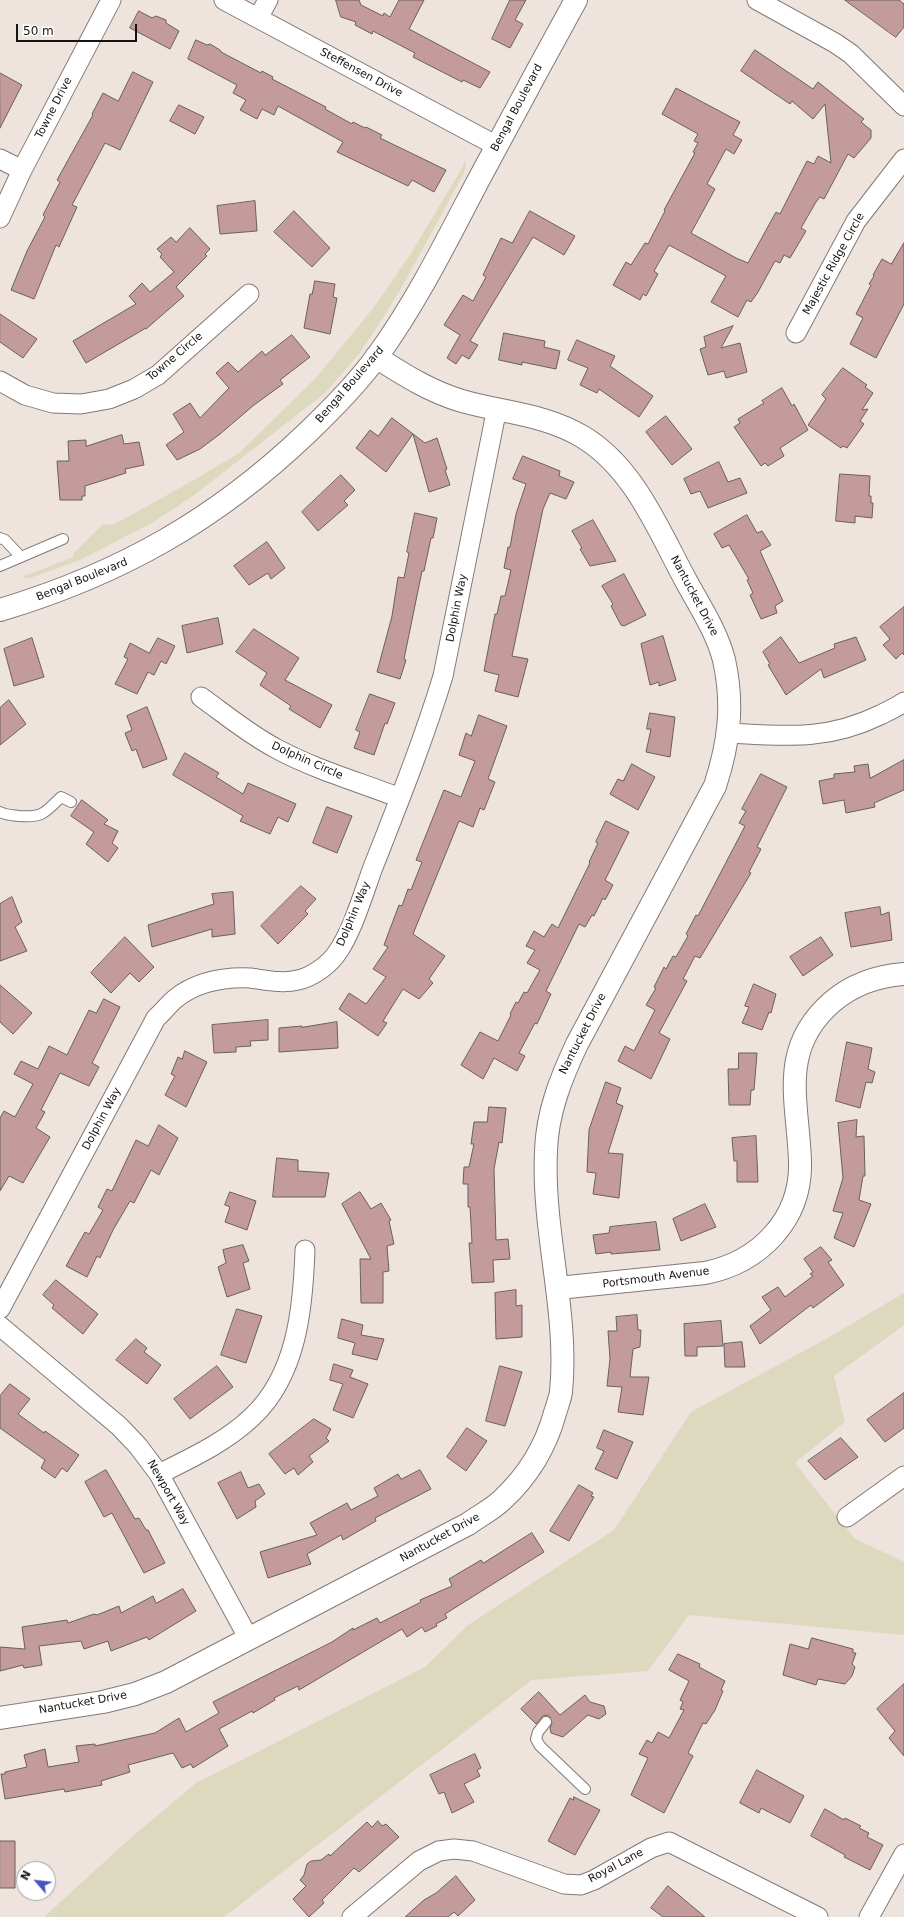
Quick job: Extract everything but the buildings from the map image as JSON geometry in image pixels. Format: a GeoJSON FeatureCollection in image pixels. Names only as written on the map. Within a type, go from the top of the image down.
{"type":"FeatureCollection","features":[{"type":"Feature","properties":{"kind":"street","name":"Towne Drive"},"geometry":{"type":"LineString","coordinates":[[0,218],[22,170],[111,0]]}},
{"type":"Feature","properties":{"kind":"street","name":"Steffensen Drive"},"geometry":{"type":"LineString","coordinates":[[224,0],[497,146]]}},
{"type":"Feature","properties":{"kind":"street"},"geometry":{"type":"LineString","coordinates":[[258,18],[268,0]]}},
{"type":"Feature","properties":{"kind":"street","name":"Bengal Boulevard"},"geometry":{"type":"LineString","coordinates":[[0,610],[38,598],[94,577],[125,563],[196,522],[229,499],[288,451],[332,408],[376,357],[394,332],[447,240],[576,0]]}},
{"type":"Feature","properties":{"kind":"street"},"geometry":{"type":"LineString","coordinates":[[757,0],[835,43],[851,54],[904,106]]}},
{"type":"Feature","properties":{"kind":"street"},"geometry":{"type":"LineString","coordinates":[[0,158],[22,170]]}},
{"type":"Feature","properties":{"kind":"street","name":"Majestic Ridge Circle"},"geometry":{"type":"LineString","coordinates":[[796,333],[856,220],[904,159]]}},
{"type":"Feature","properties":{"kind":"street","name":"Towne Circle"},"geometry":{"type":"LineString","coordinates":[[0,382],[25,394],[53,403],[81,404],[109,399],[134,390],[158,375],[249,294]]}},
{"type":"Feature","properties":{"kind":"street","name":"Nantucket Drive"},"geometry":{"type":"LineString","coordinates":[[0,1718],[103,1702],[135,1694],[166,1682],[468,1524],[502,1500],[529,1470],[549,1434],[561,1394],[562,1351],[558,1288],[546,1187],[546,1150],[552,1113],[561,1078],[580,1037],[715,786],[724,760],[729,733],[729,696],[724,660],[711,625],[639,495],[609,457],[584,438],[555,422],[463,401],[441,394],[416,382],[376,357]]}},
{"type":"Feature","properties":{"kind":"street","name":"Dolphin Way"},"geometry":{"type":"LineString","coordinates":[[0,1310],[156,1018],[176,998],[200,985],[225,978],[250,978],[275,982],[298,980],[319,971],[337,954],[348,932],[431,717],[443,676],[497,408]]}},
{"type":"Feature","properties":{"kind":"street","name":"Dolphin Circle"},"geometry":{"type":"LineString","coordinates":[[201,697],[240,726],[277,749],[319,768],[400,798]]}},
{"type":"Feature","properties":{"kind":"street"},"geometry":{"type":"LineString","coordinates":[[729,733],[789,737],[826,734],[864,723],[904,702]]}},
{"type":"Feature","properties":{"kind":"street","name":"Portsmouth Avenue"},"geometry":{"type":"LineString","coordinates":[[558,1288],[697,1274],[721,1270],[754,1254],[770,1240],[786,1217],[792,1204],[798,1183],[800,1162],[794,1092],[796,1063],[806,1035],[822,1011],[842,993],[868,981],[904,974]]}},
{"type":"Feature","properties":{"kind":"street"},"geometry":{"type":"LineString","coordinates":[[159,1474],[222,1440],[253,1416],[278,1385],[294,1348],[304,1288],[305,1250]]}},
{"type":"Feature","properties":{"kind":"street","name":"Newport Way"},"geometry":{"type":"LineString","coordinates":[[0,1326],[119,1426],[138,1446],[159,1474],[249,1639]]}},
{"type":"Feature","properties":{"kind":"street"},"geometry":{"type":"LineString","coordinates":[[846,1516],[904,1476]]}},
{"type":"Feature","properties":{"kind":"street","name":"Royal Lane"},"geometry":{"type":"LineString","coordinates":[[352,1917],[419,1861],[439,1851],[454,1849],[473,1851],[564,1884],[581,1885],[594,1880],[650,1848],[669,1842],[818,1917]]}},
{"type":"Feature","properties":{"kind":"street"},"geometry":{"type":"LineString","coordinates":[[869,1917],[904,1854]]}},
{"type":"Feature","properties":{"kind":"lane"},"geometry":{"type":"LineString","coordinates":[[0,538],[5,540],[21,557]]}},
{"type":"Feature","properties":{"kind":"lane"},"geometry":{"type":"LineString","coordinates":[[0,566],[63,539]]}},
{"type":"Feature","properties":{"kind":"lane"},"geometry":{"type":"LineString","coordinates":[[0,812],[6,815],[35,817],[49,809],[61,796],[70,802]]}},
{"type":"Feature","properties":{"kind":"lane"},"geometry":{"type":"LineString","coordinates":[[546,1722],[538,1732],[536,1739],[540,1746],[585,1789]]}},
{"type":"Feature","properties":{"kind":"shaded area"},"geometry":{"type":"Polygon","coordinates":[[[465,160],[466,167],[463,175],[402,287],[359,354],[325,393],[193,496],[152,523],[80,560],[30,578],[25,578],[24,576],[74,557],[73,554],[103,524],[113,525],[239,453],[315,379],[374,307],[410,255],[462,168],[465,160]]]}},
{"type":"Feature","properties":{"kind":"shaded area"},"geometry":{"type":"Polygon","coordinates":[[[904,1293],[904,1325],[834,1376],[845,1422],[795,1463],[854,1538],[904,1562],[904,1635],[689,1615],[648,1671],[532,1680],[224,1917],[44,1917],[126,1842],[196,1783],[425,1667],[468,1625],[614,1530],[691,1412],[824,1340],[904,1293]]]}}]}
